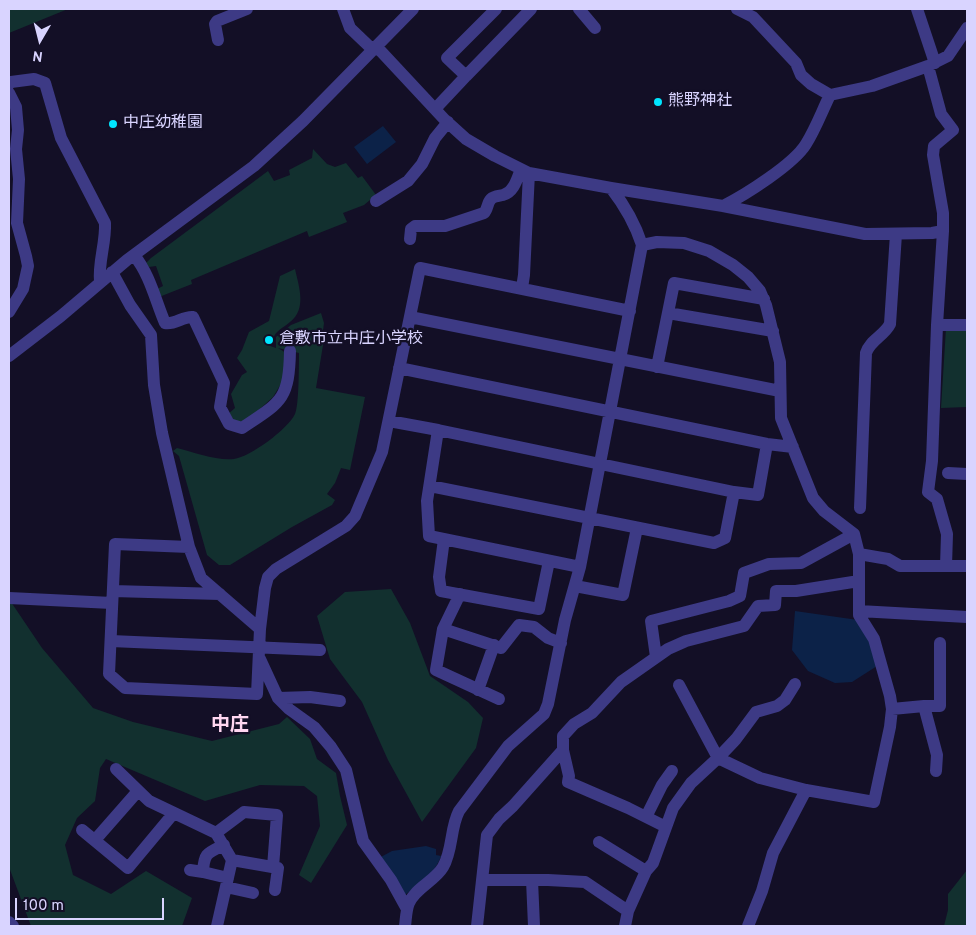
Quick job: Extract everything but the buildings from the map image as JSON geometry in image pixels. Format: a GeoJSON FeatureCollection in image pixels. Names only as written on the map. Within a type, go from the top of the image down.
{"type":"FeatureCollection","features":[{"type":"Feature","properties":{"kind":"street"},"geometry":{"type":"LineString","coordinates":[[218,40],[215,24],[217,21],[247,9]]}},
{"type":"Feature","properties":{"kind":"street"},"geometry":{"type":"LineString","coordinates":[[343,9],[350,28],[374,48],[466,139],[494,156],[525,171],[611,188],[723,206],[865,234],[932,233],[943,230]]}},
{"type":"Feature","properties":{"kind":"street"},"geometry":{"type":"LineString","coordinates":[[9,356],[61,316],[112,272],[254,166],[303,121],[413,9]]}},
{"type":"Feature","properties":{"kind":"street"},"geometry":{"type":"LineString","coordinates":[[466,76],[447,58],[496,9]]}},
{"type":"Feature","properties":{"kind":"street"},"geometry":{"type":"LineString","coordinates":[[434,108],[531,9]]}},
{"type":"Feature","properties":{"kind":"street"},"geometry":{"type":"LineString","coordinates":[[579,9],[595,28]]}},
{"type":"Feature","properties":{"kind":"street"},"geometry":{"type":"LineString","coordinates":[[737,9],[753,17],[796,63],[801,74],[810,84],[830,95],[872,86],[931,65],[948,56],[967,28]]}},
{"type":"Feature","properties":{"kind":"street"},"geometry":{"type":"LineString","coordinates":[[917,9],[941,114],[953,130],[934,146],[933,155],[943,213],[943,230],[932,461],[928,492],[937,499],[946,534],[946,566]]}},
{"type":"Feature","properties":{"kind":"street"},"geometry":{"type":"LineString","coordinates":[[9,84],[11,82],[34,79],[45,83],[61,138],[105,223],[105,235],[98,269],[100,282]]}},
{"type":"Feature","properties":{"kind":"street"},"geometry":{"type":"LineString","coordinates":[[9,93],[16,107],[18,130],[16,149],[19,179],[17,223],[28,266],[23,289],[9,312]]}},
{"type":"Feature","properties":{"kind":"street"},"geometry":{"type":"LineString","coordinates":[[723,206],[761,183],[806,145],[830,95]]}},
{"type":"Feature","properties":{"kind":"street"},"geometry":{"type":"LineString","coordinates":[[376,201],[408,181],[422,164],[435,138],[448,122]]}},
{"type":"Feature","properties":{"kind":"street"},"geometry":{"type":"LineString","coordinates":[[410,239],[411,229],[415,226],[445,226],[484,213],[492,197],[505,195],[512,190],[525,171]]}},
{"type":"Feature","properties":{"kind":"street"},"geometry":{"type":"LineString","coordinates":[[522,288],[524,275],[525,171]]}},
{"type":"Feature","properties":{"kind":"street"},"geometry":{"type":"LineString","coordinates":[[405,926],[410,901],[444,866],[456,817],[466,799],[508,746],[544,714],[548,704],[574,586],[580,567],[642,245],[636,226],[625,206],[611,188]]}},
{"type":"Feature","properties":{"kind":"street"},"geometry":{"type":"LineString","coordinates":[[860,508],[866,353],[873,341],[890,324],[896,234]]}},
{"type":"Feature","properties":{"kind":"street"},"geometry":{"type":"LineString","coordinates":[[642,245],[657,242],[684,243],[709,251],[748,277],[760,291],[764,300],[780,362],[780,418],[813,498],[824,511],[854,534],[859,554],[859,614],[874,638],[892,708],[890,727],[874,802],[806,790],[760,778],[718,758],[679,685]]}},
{"type":"Feature","properties":{"kind":"street"},"geometry":{"type":"LineString","coordinates":[[134,255],[143,268],[165,323],[170,324],[188,316],[193,317],[224,383],[220,407],[229,424],[242,428],[278,402],[284,395],[288,383],[290,351]]}},
{"type":"Feature","properties":{"kind":"street"},"geometry":{"type":"LineString","coordinates":[[189,547],[115,544],[109,674],[125,688],[257,694],[260,629],[268,577],[276,569],[346,526],[355,516],[382,452],[420,268],[630,312]]}},
{"type":"Feature","properties":{"kind":"street"},"geometry":{"type":"LineString","coordinates":[[112,272],[130,305],[151,335],[154,385],[162,433],[189,547],[201,578],[260,629]]}},
{"type":"Feature","properties":{"kind":"street"},"geometry":{"type":"LineString","coordinates":[[657,367],[674,282],[764,300]]}},
{"type":"Feature","properties":{"kind":"street"},"geometry":{"type":"LineString","coordinates":[[668,313],[773,331]]}},
{"type":"Feature","properties":{"kind":"street"},"geometry":{"type":"LineString","coordinates":[[410,317],[780,391]]}},
{"type":"Feature","properties":{"kind":"street"},"geometry":{"type":"LineString","coordinates":[[937,325],[967,325]]}},
{"type":"Feature","properties":{"kind":"street"},"geometry":{"type":"LineString","coordinates":[[400,368],[768,444],[793,447]]}},
{"type":"Feature","properties":{"kind":"street"},"geometry":{"type":"LineString","coordinates":[[389,421],[734,492],[758,495],[768,444]]}},
{"type":"Feature","properties":{"kind":"street"},"geometry":{"type":"LineString","coordinates":[[438,430],[427,501],[429,536],[580,567]]}},
{"type":"Feature","properties":{"kind":"street"},"geometry":{"type":"LineString","coordinates":[[948,474],[967,474]]}},
{"type":"Feature","properties":{"kind":"street"},"geometry":{"type":"LineString","coordinates":[[430,486],[714,543],[725,538],[734,492]]}},
{"type":"Feature","properties":{"kind":"street"},"geometry":{"type":"LineString","coordinates":[[574,586],[623,595],[637,528]]}},
{"type":"Feature","properties":{"kind":"street"},"geometry":{"type":"LineString","coordinates":[[656,657],[651,621],[729,601],[740,596],[744,573],[769,564],[802,563],[854,534]]}},
{"type":"Feature","properties":{"kind":"street"},"geometry":{"type":"LineString","coordinates":[[444,540],[439,577],[441,591],[539,609],[549,560]]}},
{"type":"Feature","properties":{"kind":"street"},"geometry":{"type":"LineString","coordinates":[[859,554],[888,559],[900,566],[967,566]]}},
{"type":"Feature","properties":{"kind":"street"},"geometry":{"type":"LineString","coordinates":[[666,827],[568,782],[569,776],[563,750],[563,736],[574,724],[592,713],[621,682],[656,657],[668,649],[686,642],[744,626],[758,606],[775,605],[776,591],[796,591],[859,581]]}},
{"type":"Feature","properties":{"kind":"street"},"geometry":{"type":"LineString","coordinates":[[9,598],[220,594]]}},
{"type":"Feature","properties":{"kind":"street"},"geometry":{"type":"LineString","coordinates":[[460,594],[443,629],[436,670],[499,699]]}},
{"type":"Feature","properties":{"kind":"street"},"geometry":{"type":"LineString","coordinates":[[859,611],[967,617]]}},
{"type":"Feature","properties":{"kind":"street"},"geometry":{"type":"LineString","coordinates":[[443,629],[501,648],[519,625],[534,627],[548,638],[561,643]]}},
{"type":"Feature","properties":{"kind":"street"},"geometry":{"type":"LineString","coordinates":[[110,641],[259,652],[320,650]]}},
{"type":"Feature","properties":{"kind":"street"},"geometry":{"type":"LineString","coordinates":[[892,708],[940,706],[940,643]]}},
{"type":"Feature","properties":{"kind":"street"},"geometry":{"type":"LineString","coordinates":[[478,690],[494,645]]}},
{"type":"Feature","properties":{"kind":"street"},"geometry":{"type":"LineString","coordinates":[[259,652],[278,698],[289,709],[314,727],[332,747],[346,770],[363,841],[391,880],[407,909]]}},
{"type":"Feature","properties":{"kind":"street"},"geometry":{"type":"LineString","coordinates":[[625,926],[628,911],[646,871],[653,864],[673,808],[691,782],[736,739],[756,712],[777,706],[785,700],[795,684]]}},
{"type":"Feature","properties":{"kind":"street"},"geometry":{"type":"LineString","coordinates":[[278,698],[310,697],[340,701]]}},
{"type":"Feature","properties":{"kind":"street"},"geometry":{"type":"LineString","coordinates":[[924,706],[937,755],[936,771]]}},
{"type":"Feature","properties":{"kind":"street"},"geometry":{"type":"LineString","coordinates":[[477,926],[487,834],[563,750]]}},
{"type":"Feature","properties":{"kind":"street"},"geometry":{"type":"LineString","coordinates":[[116,769],[149,801],[216,833],[224,845],[232,860],[217,926]]}},
{"type":"Feature","properties":{"kind":"street"},"geometry":{"type":"LineString","coordinates":[[646,817],[662,785],[672,771]]}},
{"type":"Feature","properties":{"kind":"street"},"geometry":{"type":"LineString","coordinates":[[748,926],[762,890],[773,853],[806,790]]}},
{"type":"Feature","properties":{"kind":"street"},"geometry":{"type":"LineString","coordinates":[[95,840],[138,791]]}},
{"type":"Feature","properties":{"kind":"street"},"geometry":{"type":"LineString","coordinates":[[216,833],[244,812],[277,815],[273,867]]}},
{"type":"Feature","properties":{"kind":"street"},"geometry":{"type":"LineString","coordinates":[[82,830],[128,868],[173,814]]}},
{"type":"Feature","properties":{"kind":"street"},"geometry":{"type":"LineString","coordinates":[[599,842],[646,871]]}},
{"type":"Feature","properties":{"kind":"street"},"geometry":{"type":"LineString","coordinates":[[224,845],[208,852],[196,871],[253,893]]}},
{"type":"Feature","properties":{"kind":"street"},"geometry":{"type":"LineString","coordinates":[[232,860],[278,868],[275,890]]}},
{"type":"Feature","properties":{"kind":"street"},"geometry":{"type":"LineString","coordinates":[[482,880],[585,882],[628,911]]}},
{"type":"Feature","properties":{"kind":"street"},"geometry":{"type":"LineString","coordinates":[[532,880],[534,926]]}},
{"type":"Feature","properties":{"kind":"street"},"geometry":{"type":"LineString","coordinates":[[9,922],[13,926]]}},
{"type":"Feature","properties":{"kind":"green space"},"geometry":{"type":"Polygon","coordinates":[[[9,9],[68,9],[9,33],[9,9]]]}},
{"type":"Feature","properties":{"kind":"green space"},"geometry":{"type":"Polygon","coordinates":[[[313,149],[327,164],[335,167],[346,163],[358,178],[362,176],[376,195],[364,205],[343,213],[347,222],[309,237],[307,231],[191,280],[192,284],[159,297],[157,289],[163,286],[156,266],[149,267],[146,263],[151,258],[268,171],[274,181],[290,175],[289,170],[312,158],[313,149]]]}},
{"type":"Feature","properties":{"kind":"green space"},"geometry":{"type":"Polygon","coordinates":[[[295,269],[300,297],[299,311],[276,334],[270,346],[276,348],[276,337],[291,325],[321,313],[324,323],[322,338],[324,339],[316,388],[365,397],[350,470],[341,468],[335,483],[327,494],[335,500],[332,505],[230,565],[219,565],[207,555],[179,456],[173,451],[177,448],[213,457],[234,459],[258,448],[277,434],[291,420],[295,414],[297,403],[299,353],[278,348],[286,353],[285,377],[273,397],[242,425],[233,423],[227,415],[235,408],[231,394],[242,375],[247,372],[237,358],[249,332],[269,321],[280,276],[295,269]]]}},
{"type":"Feature","properties":{"kind":"green space"},"geometry":{"type":"Polygon","coordinates":[[[967,327],[967,407],[941,408],[946,328],[967,327]]]}},
{"type":"Feature","properties":{"kind":"green space"},"geometry":{"type":"Polygon","coordinates":[[[391,589],[410,623],[430,676],[468,702],[483,718],[476,748],[422,822],[388,760],[362,702],[330,659],[317,616],[345,592],[391,589]]]}},
{"type":"Feature","properties":{"kind":"green space"},"geometry":{"type":"Polygon","coordinates":[[[9,599],[42,648],[93,708],[133,722],[212,741],[279,724],[287,717],[310,739],[317,759],[336,773],[347,825],[311,883],[299,875],[320,826],[317,796],[304,786],[260,785],[205,801],[106,759],[100,768],[95,801],[77,818],[65,845],[73,875],[111,894],[146,871],[192,898],[182,926],[31,926],[9,867],[9,599]]]}},
{"type":"Feature","properties":{"kind":"green space"},"geometry":{"type":"Polygon","coordinates":[[[967,870],[967,926],[944,926],[948,910],[948,894],[967,870]]]}},
{"type":"Feature","properties":{"kind":"water"},"geometry":{"type":"Polygon","coordinates":[[[383,126],[396,142],[367,164],[354,147],[383,126]]]}},
{"type":"Feature","properties":{"kind":"water"},"geometry":{"type":"Polygon","coordinates":[[[795,611],[858,620],[871,644],[877,666],[852,682],[835,683],[808,671],[792,650],[795,611]]]}},
{"type":"Feature","properties":{"kind":"water"},"geometry":{"type":"Polygon","coordinates":[[[426,846],[436,849],[436,855],[441,856],[425,879],[402,897],[379,858],[392,851],[426,846]]]}},
{"type":"Feature","properties":{"kind":"place","name":"熊野神社"},"geometry":{"type":"Point","coordinates":[658,102]}},
{"type":"Feature","properties":{"kind":"place","name":"中庄幼稚園"},"geometry":{"type":"Point","coordinates":[113,124]}},
{"type":"Feature","properties":{"kind":"place","name":"倉敷市立中庄小学校"},"geometry":{"type":"Point","coordinates":[269,340]}},
{"type":"Feature","properties":{"kind":"district","name":"中庄"},"geometry":{"type":"Point","coordinates":[230,726]}}]}
